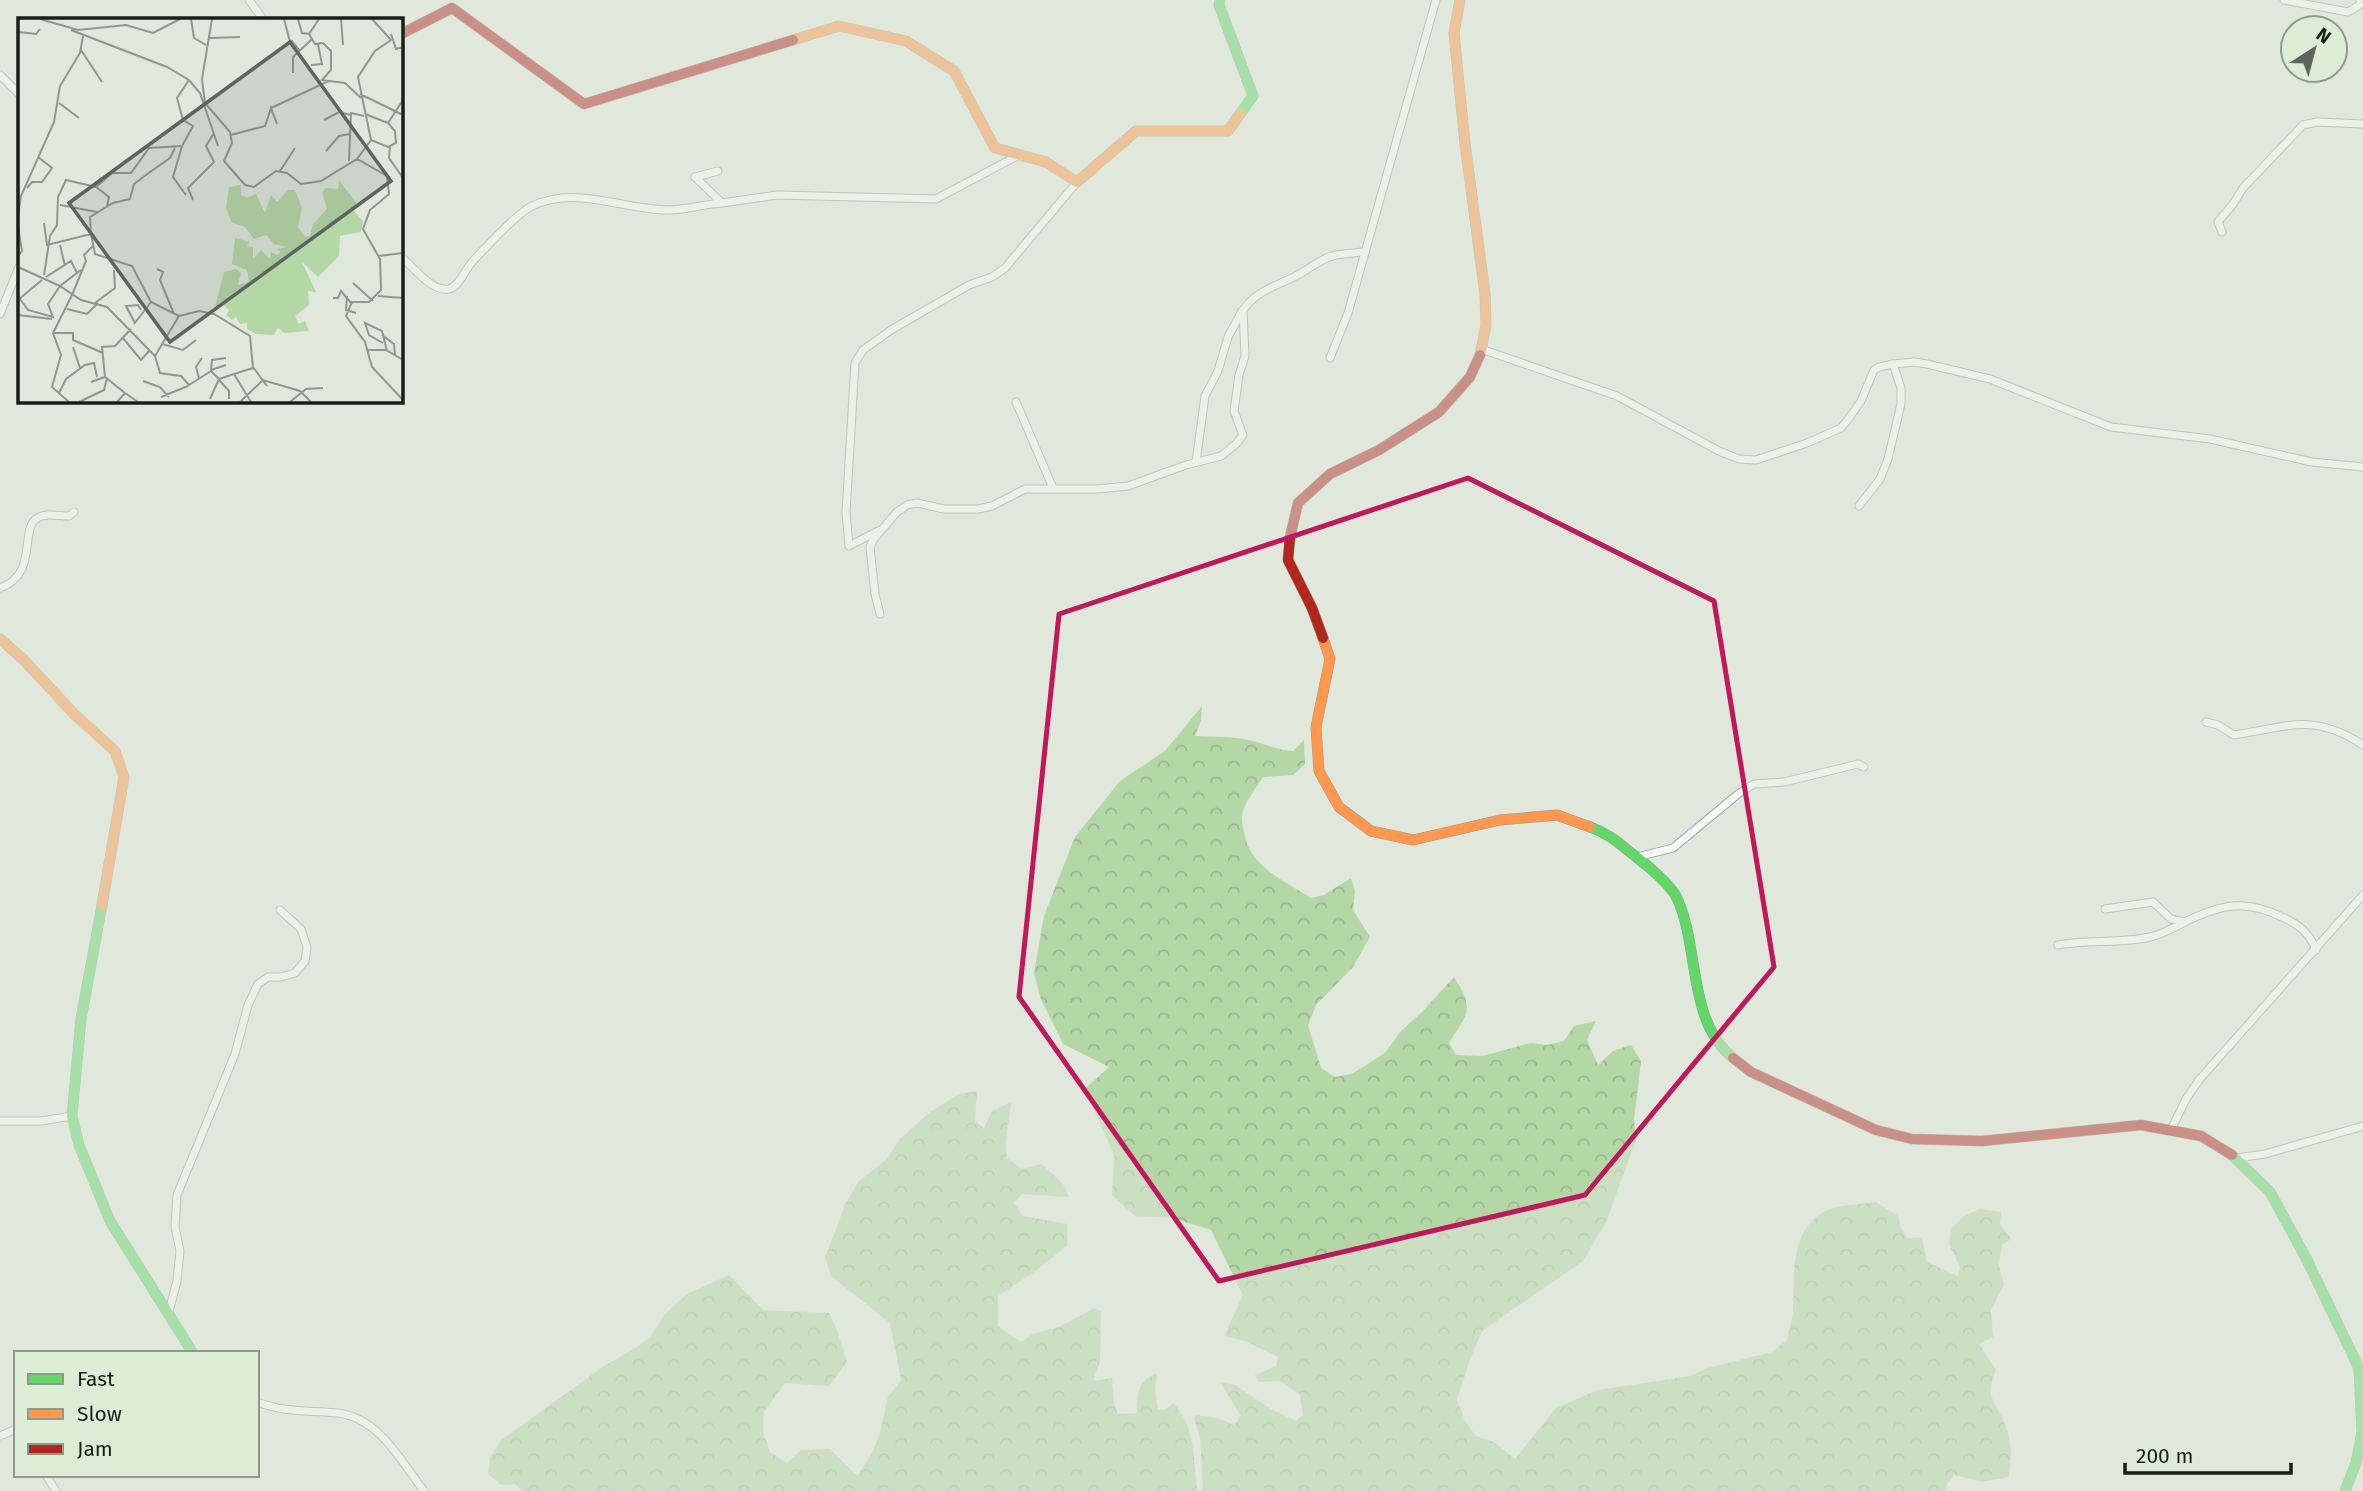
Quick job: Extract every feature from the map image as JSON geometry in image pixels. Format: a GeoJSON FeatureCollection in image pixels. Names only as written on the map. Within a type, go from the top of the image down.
{"type":"FeatureCollection","features":[{"type":"Feature","properties":{"kind":"main road"},"geometry":{"type":"LineString","coordinates":[[402,33],[452,8],[583,104],[839,26],[905,41],[954,71],[995,148],[1046,162],[1077,182],[1136,131],[1228,131],[1253,96],[1219,5],[1220,0]]}},
{"type":"Feature","properties":{"kind":"main road"},"geometry":{"type":"LineString","coordinates":[[1460,0],[1454,33],[1465,144],[1485,294],[1486,325],[1481,349],[1470,377],[1439,412],[1379,450],[1330,474],[1298,502],[1290,537],[1289,560],[1312,608],[1330,659],[1316,727],[1319,771],[1339,807],[1370,831],[1413,840],[1500,820],[1557,815],[1607,834],[1637,857],[1675,896],[1692,947],[1701,1004],[1720,1047],[1751,1072],[1876,1130],[1912,1139],[1982,1141],[2141,1125],[2201,1136],[2237,1158],[2270,1192],[2306,1258],[2358,1368],[2362,1432],[2356,1463],[2345,1491]]}},
{"type":"Feature","properties":{"kind":"main road"},"geometry":{"type":"LineString","coordinates":[[0,639],[24,660],[74,714],[108,743],[120,762],[124,777],[120,808],[81,1018],[72,1116],[79,1145],[110,1221],[192,1351]]}},
{"type":"Feature","properties":{"kind":"street"},"geometry":{"type":"LineString","coordinates":[[249,0],[262,18]]}},
{"type":"Feature","properties":{"kind":"street"},"geometry":{"type":"LineString","coordinates":[[1330,358],[1348,313],[1436,0]]}},
{"type":"Feature","properties":{"kind":"street"},"geometry":{"type":"LineString","coordinates":[[2284,0],[2348,12],[2363,3],[2360,0]]}},
{"type":"Feature","properties":{"kind":"street"},"geometry":{"type":"LineString","coordinates":[[0,75],[18,93]]}},
{"type":"Feature","properties":{"kind":"street"},"geometry":{"type":"LineString","coordinates":[[2222,232],[2218,222],[2243,188],[2303,125],[2317,121],[2363,124]]}},
{"type":"Feature","properties":{"kind":"street"},"geometry":{"type":"LineString","coordinates":[[402,258],[431,284],[449,289],[454,287],[473,261],[519,214],[547,200],[574,197],[673,210],[777,195],[936,199],[1019,155]]}},
{"type":"Feature","properties":{"kind":"street"},"geometry":{"type":"LineString","coordinates":[[718,171],[695,177],[722,202]]}},
{"type":"Feature","properties":{"kind":"street"},"geometry":{"type":"LineString","coordinates":[[882,529],[849,546],[846,512],[855,363],[863,349],[891,330],[969,285],[992,277],[1005,268],[1077,182]]}},
{"type":"Feature","properties":{"kind":"street"},"geometry":{"type":"LineString","coordinates":[[1196,462],[1205,396],[1218,371],[1228,337],[1242,310],[1264,290],[1302,273],[1319,261],[1334,255],[1365,251]]}},
{"type":"Feature","properties":{"kind":"street"},"geometry":{"type":"LineString","coordinates":[[0,314],[18,269]]}},
{"type":"Feature","properties":{"kind":"street"},"geometry":{"type":"LineString","coordinates":[[880,614],[869,555],[873,540],[901,508],[917,503],[944,509],[978,509],[992,506],[1025,489],[1128,486],[1224,454],[1243,435],[1234,411],[1238,374],[1245,356],[1242,310]]}},
{"type":"Feature","properties":{"kind":"street"},"geometry":{"type":"LineString","coordinates":[[1481,349],[1617,396],[1719,451],[1740,459],[1756,460],[1841,428],[1861,401],[1874,370],[1893,364],[1914,362],[1990,379],[2111,427],[2210,439],[2312,462],[2363,467]]}},
{"type":"Feature","properties":{"kind":"street"},"geometry":{"type":"LineString","coordinates":[[1859,506],[1880,479],[1888,459],[1901,404],[1901,388],[1893,364]]}},
{"type":"Feature","properties":{"kind":"street"},"geometry":{"type":"LineString","coordinates":[[1016,402],[1053,488]]}},
{"type":"Feature","properties":{"kind":"street"},"geometry":{"type":"LineString","coordinates":[[1186,465],[1197,449]]}},
{"type":"Feature","properties":{"kind":"street"},"geometry":{"type":"LineString","coordinates":[[0,588],[10,584],[19,575],[31,526],[36,519],[46,515],[69,516],[74,512]]}},
{"type":"Feature","properties":{"kind":"street"},"geometry":{"type":"LineString","coordinates":[[2206,722],[2218,725],[2234,735],[2290,724],[2304,724],[2335,731],[2363,746]]}},
{"type":"Feature","properties":{"kind":"street"},"geometry":{"type":"LineString","coordinates":[[1637,857],[1673,848],[1754,784],[1784,782],[1857,764],[1864,767]]}},
{"type":"Feature","properties":{"kind":"street"},"geometry":{"type":"LineString","coordinates":[[2171,1130],[2199,1080],[2363,895]]}},
{"type":"Feature","properties":{"kind":"street"},"geometry":{"type":"LineString","coordinates":[[2105,909],[2152,902],[2171,919],[2184,922]]}},
{"type":"Feature","properties":{"kind":"street"},"geometry":{"type":"LineString","coordinates":[[2058,945],[2147,938],[2167,932],[2221,907],[2249,905],[2278,915],[2301,928],[2316,950]]}},
{"type":"Feature","properties":{"kind":"street"},"geometry":{"type":"LineString","coordinates":[[168,1315],[177,1281],[180,1251],[175,1227],[177,1195],[230,1067],[248,1005],[258,984],[268,977],[295,973],[305,961],[307,947],[301,929],[280,910]]}},
{"type":"Feature","properties":{"kind":"street"},"geometry":{"type":"LineString","coordinates":[[0,1121],[41,1121],[72,1116]]}},
{"type":"Feature","properties":{"kind":"street"},"geometry":{"type":"LineString","coordinates":[[2237,1158],[2363,1126]]}},
{"type":"Feature","properties":{"kind":"street"},"geometry":{"type":"LineString","coordinates":[[259,1403],[276,1409],[339,1413],[359,1418],[376,1429],[424,1491]]}},
{"type":"Feature","properties":{"kind":"highlighted area"},"geometry":{"type":"Polygon","coordinates":[[[1468,478],[1714,601],[1774,967],[1585,1195],[1219,1281],[1019,997],[1059,614],[1468,478]]]}},
{"type":"Feature","properties":{"kind":"green space"},"geometry":{"type":"Polygon","coordinates":[[[1202,706],[1201,720],[1195,736],[1239,738],[1293,751],[1304,740],[1305,764],[1293,775],[1263,777],[1243,810],[1242,821],[1247,844],[1260,864],[1311,898],[1324,895],[1351,878],[1355,891],[1353,910],[1370,937],[1353,967],[1316,1005],[1308,1025],[1321,1068],[1335,1077],[1352,1074],[1385,1053],[1401,1031],[1454,977],[1467,1005],[1464,1017],[1449,1043],[1456,1055],[1482,1056],[1531,1043],[1547,1045],[1564,1041],[1574,1026],[1596,1021],[1587,1040],[1598,1065],[1613,1051],[1631,1045],[1641,1061],[1634,1120],[1636,1140],[1606,1222],[1583,1261],[1482,1331],[1457,1400],[1465,1421],[1476,1436],[1494,1442],[1515,1459],[1556,1408],[1598,1390],[1690,1376],[1708,1368],[1772,1352],[1787,1340],[1799,1243],[1811,1222],[1828,1210],[1876,1202],[1898,1216],[1901,1228],[1908,1238],[1922,1237],[1927,1262],[1958,1276],[1960,1267],[1949,1244],[1951,1229],[1964,1216],[1980,1209],[2001,1212],[2000,1224],[2011,1239],[2002,1245],[1999,1266],[2004,1285],[1991,1310],[1993,1337],[1979,1344],[1996,1370],[1991,1389],[2009,1438],[2009,1477],[1982,1482],[1954,1475],[1946,1486],[1947,1491],[1203,1491],[1200,1438],[1194,1419],[1196,1415],[1217,1418],[1234,1425],[1241,1416],[1220,1382],[1235,1385],[1271,1409],[1296,1421],[1303,1415],[1300,1395],[1280,1381],[1259,1382],[1255,1375],[1276,1366],[1278,1357],[1245,1341],[1224,1336],[1243,1295],[1211,1230],[1172,1218],[1135,1216],[1112,1195],[1114,1155],[1085,1089],[1109,1067],[1063,1044],[1040,997],[1034,972],[1044,916],[1075,837],[1120,781],[1165,751],[1202,706]]]}},
{"type":"Feature","properties":{"kind":"green space"},"geometry":{"type":"Polygon","coordinates":[[[977,1091],[975,1121],[984,1128],[992,1111],[1011,1102],[1006,1137],[1007,1158],[1022,1169],[1042,1164],[1063,1184],[1069,1197],[1022,1194],[1014,1203],[1023,1216],[1067,1224],[1067,1246],[998,1296],[998,1326],[1021,1342],[1033,1334],[1061,1326],[1094,1308],[1101,1311],[1100,1361],[1093,1381],[1112,1378],[1114,1403],[1118,1414],[1137,1413],[1142,1385],[1157,1373],[1155,1390],[1158,1409],[1165,1410],[1173,1403],[1181,1412],[1190,1433],[1198,1491],[522,1491],[515,1484],[501,1485],[488,1474],[490,1458],[500,1441],[604,1366],[639,1346],[652,1335],[664,1315],[687,1294],[729,1275],[763,1310],[829,1313],[847,1362],[829,1386],[785,1383],[764,1412],[763,1432],[770,1452],[787,1463],[801,1450],[830,1449],[857,1476],[871,1455],[879,1436],[888,1397],[901,1380],[890,1323],[831,1276],[825,1258],[845,1205],[858,1182],[887,1159],[900,1139],[930,1112],[959,1094],[977,1091]]]}},
{"type":"Feature","properties":{"kind":"traffic: fast"},"geometry":{"type":"LineString","coordinates":[[1220,0],[1219,5],[1253,96],[1240,114]]}},
{"type":"Feature","properties":{"kind":"traffic: fast"},"geometry":{"type":"LineString","coordinates":[[1590,827],[1624,847],[1658,875],[1674,893],[1684,918],[1696,983],[1708,1024],[1718,1043],[1733,1058]]}},
{"type":"Feature","properties":{"kind":"traffic: fast"},"geometry":{"type":"LineString","coordinates":[[102,905],[81,1019],[72,1116],[79,1145],[110,1221],[192,1351]]}},
{"type":"Feature","properties":{"kind":"traffic: fast"},"geometry":{"type":"LineString","coordinates":[[2232,1155],[2270,1192],[2306,1258],[2359,1368],[2362,1432],[2356,1463],[2345,1491]]}},
{"type":"Feature","properties":{"kind":"traffic: slow"},"geometry":{"type":"LineString","coordinates":[[1460,0],[1454,33],[1465,144],[1485,294],[1486,325],[1480,355]]}},
{"type":"Feature","properties":{"kind":"traffic: slow"},"geometry":{"type":"LineString","coordinates":[[793,40],[839,26],[906,41],[954,71],[995,148],[1046,162],[1077,182],[1136,131],[1228,131],[1240,114]]}},
{"type":"Feature","properties":{"kind":"traffic: slow"},"geometry":{"type":"LineString","coordinates":[[1323,638],[1330,659],[1316,727],[1319,771],[1339,807],[1371,831],[1413,840],[1500,820],[1557,815],[1590,827]]}},
{"type":"Feature","properties":{"kind":"traffic: slow"},"geometry":{"type":"LineString","coordinates":[[0,639],[115,751],[124,777],[102,905]]}},
{"type":"Feature","properties":{"kind":"traffic: jam"},"geometry":{"type":"LineString","coordinates":[[402,33],[452,8],[584,104],[793,40]]}},
{"type":"Feature","properties":{"kind":"traffic: jam"},"geometry":{"type":"LineString","coordinates":[[1323,638],[1312,608],[1288,560],[1298,503],[1330,474],[1379,450],[1439,412],[1470,377],[1480,355]]}},
{"type":"Feature","properties":{"kind":"traffic: jam"},"geometry":{"type":"LineString","coordinates":[[1733,1058],[1751,1072],[1876,1130],[1912,1139],[1982,1141],[2141,1125],[2201,1136],[2232,1155]]}}]}
